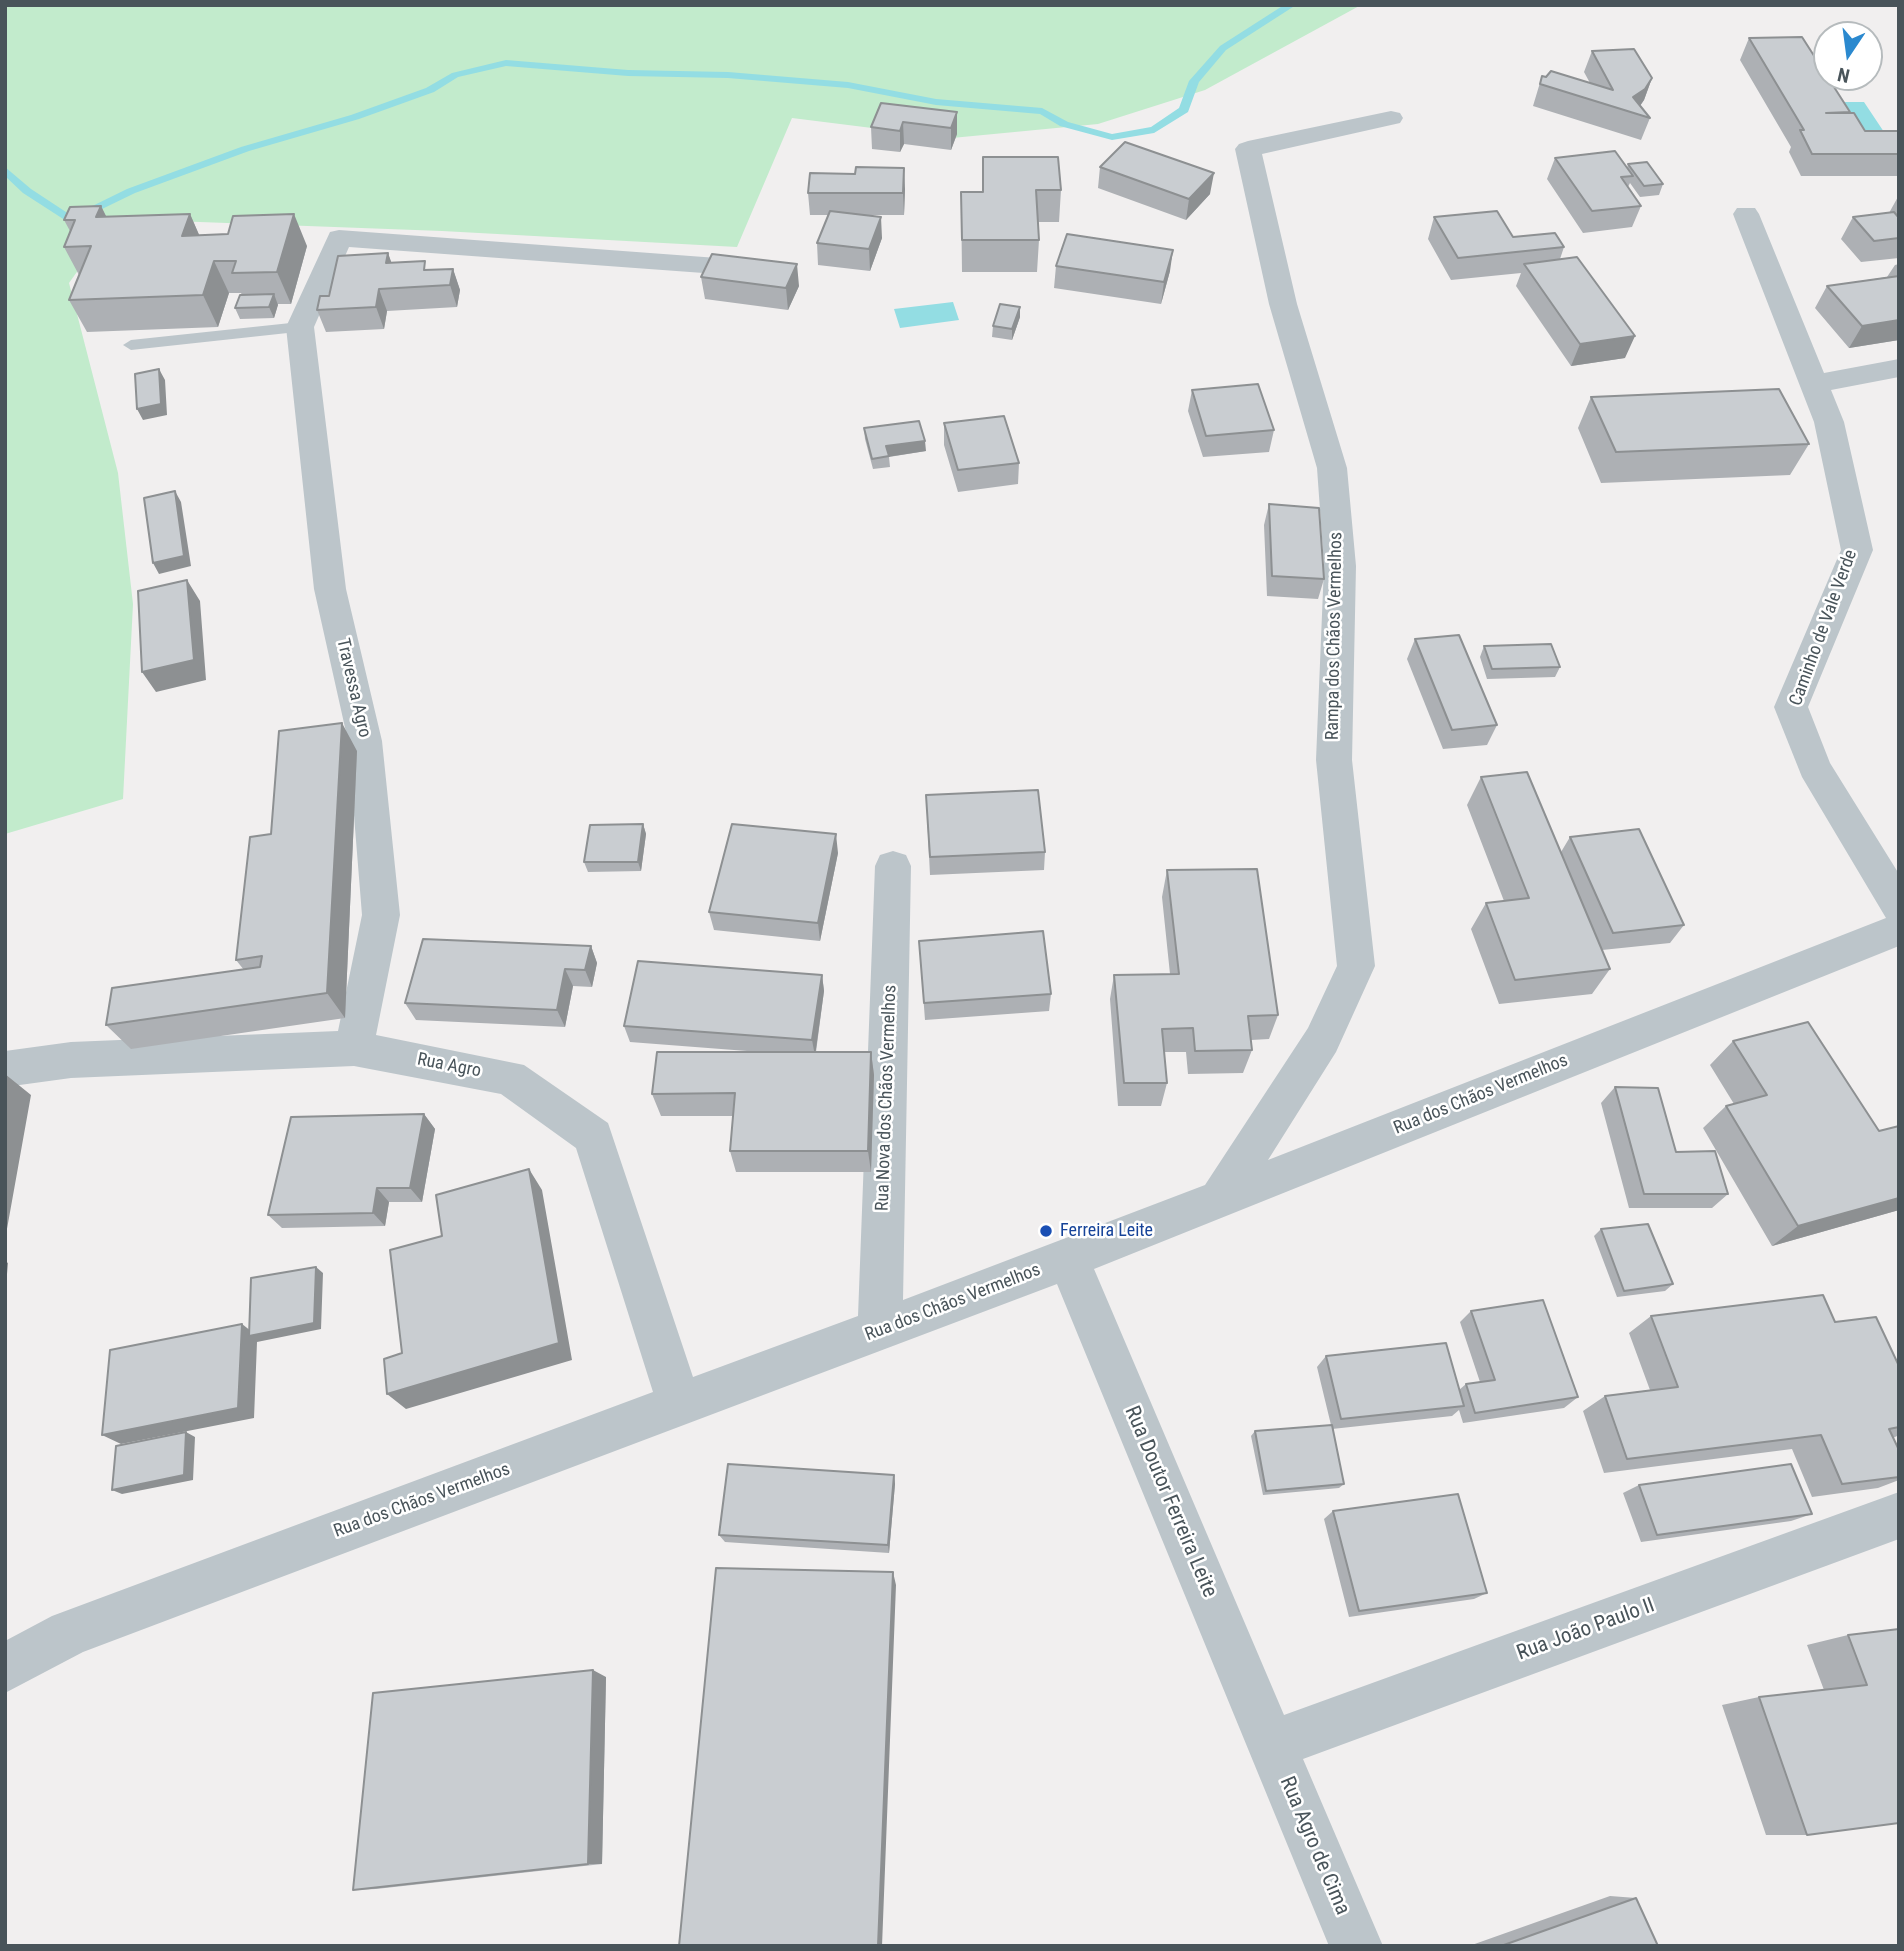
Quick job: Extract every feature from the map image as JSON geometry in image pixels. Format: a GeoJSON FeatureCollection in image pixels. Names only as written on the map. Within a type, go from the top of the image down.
{"type":"FeatureCollection","features":[{"type":"Feature","properties":{"kind":"street","name":"Rampa dos Chãos Vermelhos"},"geometry":{"type":"LineString","coordinates":[[1219,1200],[1322,1040],[1356,966],[1334,760],[1340,566],[1332,468],[1283,304],[1248,149],[1391,118]]}},
{"type":"Feature","properties":{"kind":"street","name":"Caminho de Vale Verde"},"geometry":{"type":"LineString","coordinates":[[1746,214],[1829,422],[1857,550],[1791,707],[1814,767],[1899,907]]}},
{"type":"Feature","properties":{"kind":"street"},"geometry":{"type":"LineString","coordinates":[[300,327],[339,238],[758,269]]}},
{"type":"Feature","properties":{"kind":"street","name":"Travessa Agro"},"geometry":{"type":"LineString","coordinates":[[300,327],[330,589],[365,741],[381,915],[354,1048]]}},
{"type":"Feature","properties":{"kind":"street"},"geometry":{"type":"LineString","coordinates":[[1814,384],[1899,368]]}},
{"type":"Feature","properties":{"kind":"street","name":"Rua Nova dos Chãos Vermelhos"},"geometry":{"type":"LineString","coordinates":[[880,1330],[893,866]]}},
{"type":"Feature","properties":{"kind":"street","name":"Rua dos Chãos Vermelhos"},"geometry":{"type":"LineString","coordinates":[[5,1668],[69,1633],[1069,1259],[1899,929]]}},
{"type":"Feature","properties":{"kind":"street","name":"Rua Agro"},"geometry":{"type":"LineString","coordinates":[[5,1069],[71,1060],[354,1048],[510,1078],[593,1136],[680,1405]]}},
{"type":"Feature","properties":{"kind":"street","name":"Rua Doutor Ferreira Leite"},"geometry":{"type":"LineString","coordinates":[[1069,1259],[1272,1745]]}},
{"type":"Feature","properties":{"kind":"street","name":"Rua João Paulo II"},"geometry":{"type":"LineString","coordinates":[[1272,1745],[1899,1515]]}},
{"type":"Feature","properties":{"kind":"street","name":"Rua Agro de Cima"},"geometry":{"type":"LineString","coordinates":[[1272,1745],[1356,1946]]}},
{"type":"Feature","properties":{"kind":"lane"},"geometry":{"type":"LineString","coordinates":[[131,345],[300,327]]}},
{"type":"Feature","properties":{"kind":"green space"},"geometry":{"type":"Polygon","coordinates":[[[5,5],[1361,5],[1205,90],[1098,124],[952,138],[792,118],[737,247],[442,231],[173,221],[79,269],[69,283],[118,473],[133,604],[123,799],[5,834],[5,5]]]}},
{"type":"Feature","properties":{"kind":"water"},"geometry":{"type":"Polygon","coordinates":[[[1844,102],[1864,102],[1884,132],[1864,132],[1844,102]]]}},
{"type":"Feature","properties":{"kind":"water"},"geometry":{"type":"Polygon","coordinates":[[[953,302],[959,320],[900,328],[894,309],[953,302]]]}},
{"type":"Feature","properties":{"kind":"building"},"geometry":{"type":"Polygon","coordinates":[[[1802,37],[1813,54],[1813,91],[1837,91],[1850,112],[1826,113],[1854,113],[1865,131],[1899,131],[1899,154],[1812,154],[1800,130],[1804,130],[1749,38],[1802,37]]]}},
{"type":"Feature","properties":{"kind":"building"},"geometry":{"type":"Polygon","coordinates":[[[1634,49],[1652,78],[1645,89],[1633,97],[1650,118],[1540,84],[1542,76],[1546,77],[1551,71],[1613,90],[1592,51],[1634,49]]]}},
{"type":"Feature","properties":{"kind":"building"},"geometry":{"type":"Polygon","coordinates":[[[881,103],[957,112],[951,128],[903,122],[900,131],[871,127],[881,103]]]}},
{"type":"Feature","properties":{"kind":"building"},"geometry":{"type":"Polygon","coordinates":[[[1125,142],[1214,173],[1189,199],[1100,167],[1125,142]]]}},
{"type":"Feature","properties":{"kind":"building"},"geometry":{"type":"Polygon","coordinates":[[[1615,151],[1633,176],[1621,177],[1641,206],[1592,211],[1555,158],[1615,151]]]}},
{"type":"Feature","properties":{"kind":"building"},"geometry":{"type":"Polygon","coordinates":[[[983,157],[1058,157],[1061,190],[1036,190],[1039,240],[962,240],[961,192],[983,192],[983,157]]]}},
{"type":"Feature","properties":{"kind":"building"},"geometry":{"type":"Polygon","coordinates":[[[1647,162],[1663,184],[1644,186],[1628,164],[1647,162]]]}},
{"type":"Feature","properties":{"kind":"building"},"geometry":{"type":"Polygon","coordinates":[[[856,167],[904,168],[903,193],[808,193],[810,173],[855,174],[856,167]]]}},
{"type":"Feature","properties":{"kind":"building"},"geometry":{"type":"Polygon","coordinates":[[[101,206],[96,217],[190,214],[182,236],[228,234],[233,216],[294,214],[277,272],[232,273],[236,261],[214,261],[203,295],[69,300],[91,246],[64,247],[75,220],[64,220],[70,207],[101,206]]]}},
{"type":"Feature","properties":{"kind":"building"},"geometry":{"type":"Polygon","coordinates":[[[830,211],[881,217],[869,249],[817,243],[830,211]]]}},
{"type":"Feature","properties":{"kind":"building"},"geometry":{"type":"Polygon","coordinates":[[[1497,211],[1513,237],[1555,233],[1564,247],[1458,258],[1434,217],[1497,211]]]}},
{"type":"Feature","properties":{"kind":"building"},"geometry":{"type":"Polygon","coordinates":[[[1894,212],[1899,218],[1899,238],[1874,241],[1853,217],[1894,212]]]}},
{"type":"Feature","properties":{"kind":"building"},"geometry":{"type":"Polygon","coordinates":[[[1067,234],[1173,250],[1164,282],[1056,266],[1067,234]]]}},
{"type":"Feature","properties":{"kind":"building"},"geometry":{"type":"Polygon","coordinates":[[[388,253],[386,263],[425,261],[424,270],[453,269],[450,285],[379,289],[376,307],[317,310],[320,296],[329,296],[338,256],[388,253]]]}},
{"type":"Feature","properties":{"kind":"building"},"geometry":{"type":"Polygon","coordinates":[[[712,254],[797,264],[786,288],[701,277],[712,254]]]}},
{"type":"Feature","properties":{"kind":"building"},"geometry":{"type":"Polygon","coordinates":[[[1577,257],[1635,336],[1580,344],[1524,264],[1577,257]]]}},
{"type":"Feature","properties":{"kind":"building"},"geometry":{"type":"Polygon","coordinates":[[[1899,276],[1899,320],[1862,326],[1827,286],[1899,276]]]}},
{"type":"Feature","properties":{"kind":"building"},"geometry":{"type":"Polygon","coordinates":[[[274,294],[269,307],[235,308],[240,295],[274,294]]]}},
{"type":"Feature","properties":{"kind":"building"},"geometry":{"type":"Polygon","coordinates":[[[1000,304],[1020,307],[1012,329],[993,326],[1000,304]]]}},
{"type":"Feature","properties":{"kind":"building"},"geometry":{"type":"Polygon","coordinates":[[[159,369],[161,404],[137,409],[135,374],[159,369]]]}},
{"type":"Feature","properties":{"kind":"building"},"geometry":{"type":"Polygon","coordinates":[[[1258,384],[1274,430],[1206,436],[1192,390],[1258,384]]]}},
{"type":"Feature","properties":{"kind":"building"},"geometry":{"type":"Polygon","coordinates":[[[1779,389],[1809,444],[1616,452],[1591,397],[1779,389]]]}},
{"type":"Feature","properties":{"kind":"building"},"geometry":{"type":"Polygon","coordinates":[[[1004,416],[1019,463],[958,470],[944,423],[1004,416]]]}},
{"type":"Feature","properties":{"kind":"building"},"geometry":{"type":"Polygon","coordinates":[[[919,421],[925,441],[886,446],[889,456],[872,459],[864,428],[919,421]]]}},
{"type":"Feature","properties":{"kind":"building"},"geometry":{"type":"Polygon","coordinates":[[[175,491],[184,556],[153,563],[144,498],[175,491]]]}},
{"type":"Feature","properties":{"kind":"building"},"geometry":{"type":"Polygon","coordinates":[[[1269,504],[1319,508],[1324,579],[1272,576],[1269,504]]]}},
{"type":"Feature","properties":{"kind":"building"},"geometry":{"type":"Polygon","coordinates":[[[187,580],[194,660],[142,672],[138,591],[187,580]]]}},
{"type":"Feature","properties":{"kind":"building"},"geometry":{"type":"Polygon","coordinates":[[[1459,635],[1497,725],[1452,730],[1415,639],[1459,635]]]}},
{"type":"Feature","properties":{"kind":"building"},"geometry":{"type":"Polygon","coordinates":[[[1551,644],[1560,667],[1492,669],[1484,646],[1551,644]]]}},
{"type":"Feature","properties":{"kind":"building"},"geometry":{"type":"Polygon","coordinates":[[[342,723],[327,993],[106,1025],[112,988],[260,967],[262,956],[236,960],[250,837],[271,834],[279,731],[342,723]]]}},
{"type":"Feature","properties":{"kind":"building"},"geometry":{"type":"Polygon","coordinates":[[[1527,772],[1610,969],[1515,980],[1486,903],[1529,898],[1481,777],[1527,772]]]}},
{"type":"Feature","properties":{"kind":"building"},"geometry":{"type":"Polygon","coordinates":[[[1038,790],[1045,852],[930,857],[926,795],[1038,790]]]}},
{"type":"Feature","properties":{"kind":"building"},"geometry":{"type":"Polygon","coordinates":[[[643,824],[638,862],[584,862],[590,825],[643,824]]]}},
{"type":"Feature","properties":{"kind":"building"},"geometry":{"type":"Polygon","coordinates":[[[732,824],[836,834],[818,923],[709,912],[732,824]]]}},
{"type":"Feature","properties":{"kind":"building"},"geometry":{"type":"Polygon","coordinates":[[[1639,829],[1684,925],[1613,933],[1570,837],[1639,829]]]}},
{"type":"Feature","properties":{"kind":"building"},"geometry":{"type":"Polygon","coordinates":[[[1257,869],[1278,1015],[1248,1016],[1252,1050],[1195,1051],[1193,1028],[1162,1029],[1167,1083],[1124,1083],[1114,975],[1179,974],[1167,870],[1257,869]]]}},
{"type":"Feature","properties":{"kind":"building"},"geometry":{"type":"Polygon","coordinates":[[[1043,931],[1051,994],[924,1003],[919,941],[1043,931]]]}},
{"type":"Feature","properties":{"kind":"building"},"geometry":{"type":"Polygon","coordinates":[[[423,939],[591,946],[585,970],[565,969],[557,1010],[405,1003],[423,939]]]}},
{"type":"Feature","properties":{"kind":"building"},"geometry":{"type":"Polygon","coordinates":[[[638,961],[822,975],[812,1040],[624,1026],[638,961]]]}},
{"type":"Feature","properties":{"kind":"building"},"geometry":{"type":"Polygon","coordinates":[[[1808,1022],[1879,1131],[1899,1126],[1899,1198],[1798,1226],[1726,1106],[1767,1095],[1733,1041],[1808,1022]]]}},
{"type":"Feature","properties":{"kind":"building"},"geometry":{"type":"Polygon","coordinates":[[[657,1052],[871,1052],[868,1151],[730,1151],[735,1093],[652,1094],[657,1052]]]}},
{"type":"Feature","properties":{"kind":"building"},"geometry":{"type":"Polygon","coordinates":[[[1615,1087],[1658,1088],[1676,1152],[1715,1151],[1728,1194],[1644,1194],[1615,1087]]]}},
{"type":"Feature","properties":{"kind":"building"},"geometry":{"type":"Polygon","coordinates":[[[424,1114],[410,1188],[377,1188],[373,1213],[268,1215],[291,1117],[424,1114]]]}},
{"type":"Feature","properties":{"kind":"building"},"geometry":{"type":"Polygon","coordinates":[[[529,1169],[559,1343],[387,1394],[384,1359],[402,1353],[390,1250],[442,1236],[436,1195],[529,1169]]]}},
{"type":"Feature","properties":{"kind":"building"},"geometry":{"type":"Polygon","coordinates":[[[1648,1224],[1673,1284],[1624,1291],[1601,1229],[1648,1224]]]}},
{"type":"Feature","properties":{"kind":"building"},"geometry":{"type":"Polygon","coordinates":[[[316,1267],[314,1323],[249,1336],[251,1278],[316,1267]]]}},
{"type":"Feature","properties":{"kind":"building"},"geometry":{"type":"Polygon","coordinates":[[[1823,1295],[1835,1322],[1876,1317],[1899,1366],[1899,1427],[1889,1429],[1899,1450],[1899,1477],[1842,1484],[1821,1435],[1627,1459],[1605,1396],[1678,1387],[1651,1316],[1823,1295]]]}},
{"type":"Feature","properties":{"kind":"building"},"geometry":{"type":"Polygon","coordinates":[[[1543,1300],[1578,1397],[1475,1413],[1466,1384],[1495,1380],[1471,1311],[1543,1300]]]}},
{"type":"Feature","properties":{"kind":"building"},"geometry":{"type":"Polygon","coordinates":[[[242,1324],[238,1408],[102,1435],[110,1350],[242,1324]]]}},
{"type":"Feature","properties":{"kind":"building"},"geometry":{"type":"Polygon","coordinates":[[[1446,1343],[1464,1406],[1341,1419],[1326,1356],[1446,1343]]]}},
{"type":"Feature","properties":{"kind":"building"},"geometry":{"type":"Polygon","coordinates":[[[1332,1425],[1344,1484],[1266,1491],[1255,1431],[1332,1425]]]}},
{"type":"Feature","properties":{"kind":"building"},"geometry":{"type":"Polygon","coordinates":[[[186,1432],[184,1475],[112,1490],[116,1446],[186,1432]]]}},
{"type":"Feature","properties":{"kind":"building"},"geometry":{"type":"Polygon","coordinates":[[[728,1464],[894,1475],[888,1545],[719,1535],[728,1464]]]}},
{"type":"Feature","properties":{"kind":"building"},"geometry":{"type":"Polygon","coordinates":[[[1791,1464],[1812,1514],[1657,1535],[1639,1485],[1791,1464]]]}},
{"type":"Feature","properties":{"kind":"building"},"geometry":{"type":"Polygon","coordinates":[[[1458,1494],[1487,1593],[1359,1611],[1333,1511],[1458,1494]]]}},
{"type":"Feature","properties":{"kind":"building"},"geometry":{"type":"Polygon","coordinates":[[[716,1568],[893,1572],[878,1946],[679,1946],[716,1568]]]}},
{"type":"Feature","properties":{"kind":"building"},"geometry":{"type":"Polygon","coordinates":[[[1899,1629],[1899,1823],[1807,1835],[1759,1697],[1867,1685],[1848,1635],[1899,1629]]]}},
{"type":"Feature","properties":{"kind":"building"},"geometry":{"type":"Polygon","coordinates":[[[593,1670],[588,1864],[353,1890],[373,1693],[593,1670]]]}},
{"type":"Feature","properties":{"kind":"building"},"geometry":{"type":"Polygon","coordinates":[[[1636,1898],[1658,1946],[1501,1946],[1636,1898]]]}},
{"type":"Feature","properties":{"kind":"waterway"},"geometry":{"type":"LineString","coordinates":[[5,170],[27,191],[71,221],[131,191],[245,149],[355,117],[430,90],[455,75],[506,63],[628,73],[728,75],[848,85],[936,102],[1042,111],[1064,124],[1112,137],[1154,130],[1184,110],[1194,81],[1223,48],[1291,5]]}},
{"type":"Feature","properties":{"kind":"place","name":"Ferreira Leite"},"geometry":{"type":"Point","coordinates":[1046,1231]}}]}
